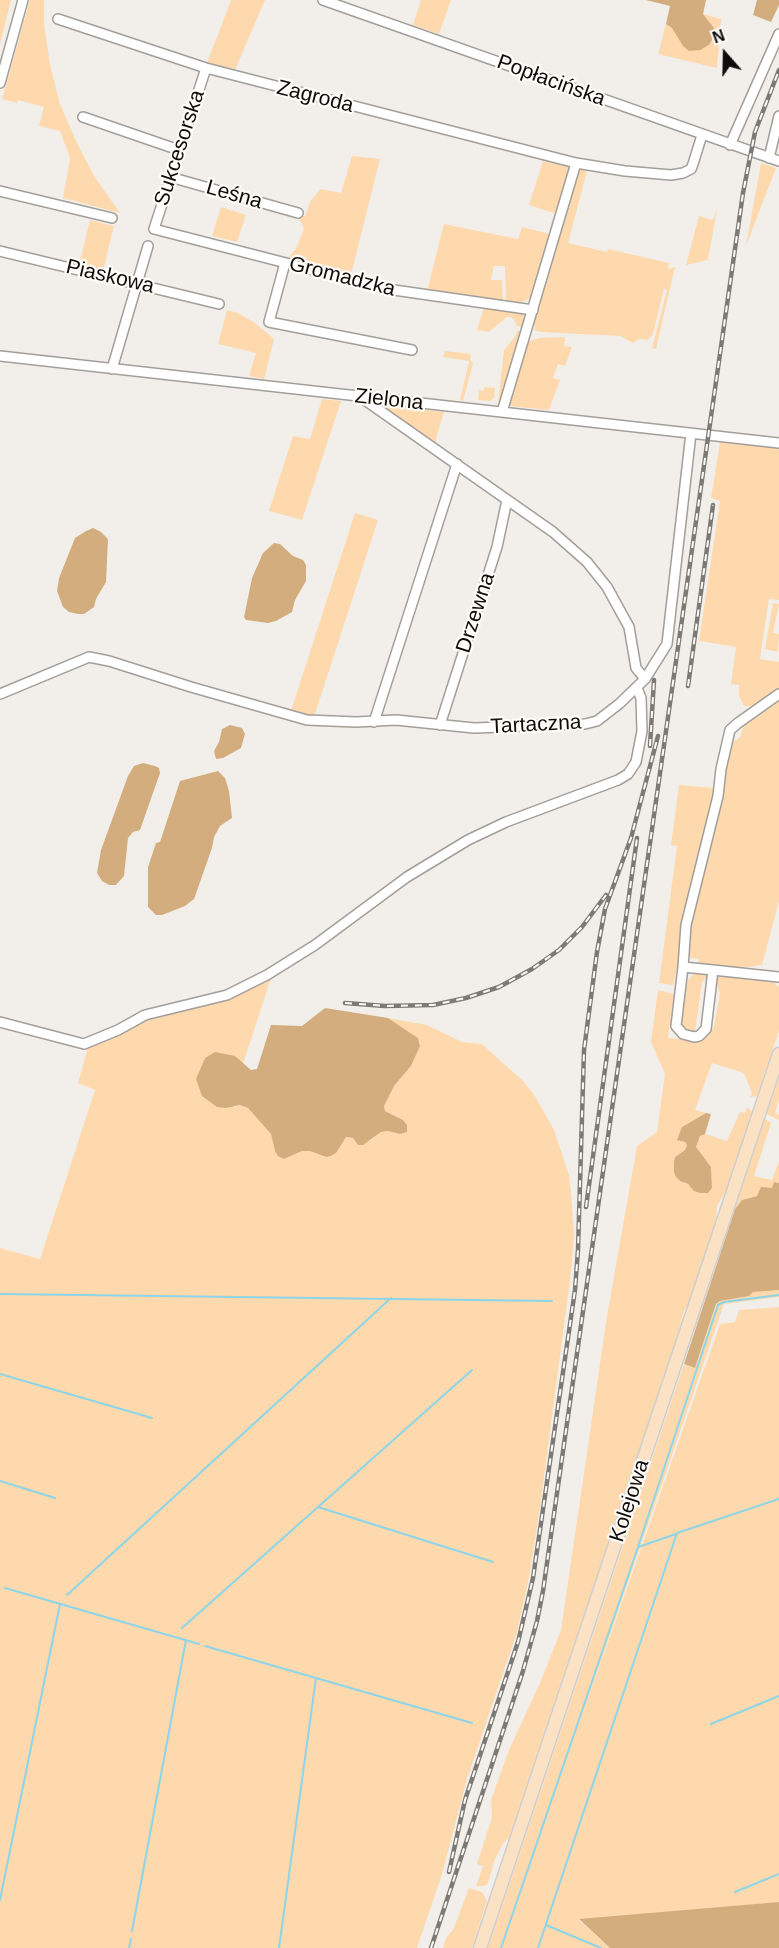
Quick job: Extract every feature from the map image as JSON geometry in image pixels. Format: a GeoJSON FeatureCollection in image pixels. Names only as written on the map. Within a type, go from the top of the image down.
{"type":"FeatureCollection","features":[{"type":"Feature","properties":{"kind":"main road","name":"Kolejowa"},"geometry":{"type":"LineString","coordinates":[[480,1948],[779,1054]]}},
{"type":"Feature","properties":{"kind":"street"},"geometry":{"type":"LineString","coordinates":[[1,77],[23,0]]}},
{"type":"Feature","properties":{"kind":"street","name":"Popłacińska"},"geometry":{"type":"LineString","coordinates":[[323,0],[779,161]]}},
{"type":"Feature","properties":{"kind":"street","name":"Zagroda"},"geometry":{"type":"LineString","coordinates":[[58,19],[206,68],[576,163],[625,171],[678,174],[691,169],[702,135]]}},
{"type":"Feature","properties":{"kind":"street"},"geometry":{"type":"LineString","coordinates":[[730,145],[779,34]]}},
{"type":"Feature","properties":{"kind":"street","name":"Sukcesorska"},"geometry":{"type":"LineString","coordinates":[[154,229],[206,68]]}},
{"type":"Feature","properties":{"kind":"street"},"geometry":{"type":"LineString","coordinates":[[769,158],[779,116]]}},
{"type":"Feature","properties":{"kind":"street"},"geometry":{"type":"LineString","coordinates":[[83,117],[179,150]]}},
{"type":"Feature","properties":{"kind":"street"},"geometry":{"type":"LineString","coordinates":[[502,412],[576,163]]}},
{"type":"Feature","properties":{"kind":"street","name":"Leśna"},"geometry":{"type":"LineString","coordinates":[[170,177],[298,213]]}},
{"type":"Feature","properties":{"kind":"street"},"geometry":{"type":"LineString","coordinates":[[0,191],[112,218]]}},
{"type":"Feature","properties":{"kind":"street","name":"Gromadzka"},"geometry":{"type":"LineString","coordinates":[[154,229],[395,291],[533,310]]}},
{"type":"Feature","properties":{"kind":"street"},"geometry":{"type":"LineString","coordinates":[[112,369],[148,246]]}},
{"type":"Feature","properties":{"kind":"street","name":"Piaskowa"},"geometry":{"type":"LineString","coordinates":[[0,251],[219,304]]}},
{"type":"Feature","properties":{"kind":"street"},"geometry":{"type":"LineString","coordinates":[[285,263],[269,322],[412,350]]}},
{"type":"Feature","properties":{"kind":"street","name":"Zielona"},"geometry":{"type":"LineString","coordinates":[[0,356],[779,443]]}},
{"type":"Feature","properties":{"kind":"street"},"geometry":{"type":"LineString","coordinates":[[360,397],[566,542],[599,576],[613,596],[629,627],[636,668],[645,679]]}},
{"type":"Feature","properties":{"kind":"street","name":"Tartaczna"},"geometry":{"type":"LineString","coordinates":[[0,694],[89,657],[300,719],[374,722],[396,720],[474,728],[590,723],[601,720],[645,679],[662,653],[669,634],[691,433]]}},
{"type":"Feature","properties":{"kind":"street"},"geometry":{"type":"LineString","coordinates":[[374,722],[457,464]]}},
{"type":"Feature","properties":{"kind":"street","name":"Drzewna"},"geometry":{"type":"LineString","coordinates":[[440,725],[497,547],[507,500]]}},
{"type":"Feature","properties":{"kind":"street"},"geometry":{"type":"LineString","coordinates":[[0,1022],[84,1044],[118,1030],[144,1015],[227,994],[267,975],[315,945],[407,877],[468,840],[506,822],[618,780],[628,774],[636,762],[642,731],[641,698],[637,688]]}},
{"type":"Feature","properties":{"kind":"street"},"geometry":{"type":"LineString","coordinates":[[713,970],[707,1025],[703,1033],[694,1037],[683,1034],[676,1026],[686,925],[718,796],[721,769],[730,730],[779,693]]}},
{"type":"Feature","properties":{"kind":"street"},"geometry":{"type":"LineString","coordinates":[[683,967],[779,977]]}},
{"type":"Feature","properties":{"kind":"shaded area"},"geometry":{"type":"Polygon","coordinates":[[[0,0],[11,0],[0,44],[0,0]]]}},
{"type":"Feature","properties":{"kind":"shaded area"},"geometry":{"type":"Polygon","coordinates":[[[30,0],[44,0],[44,24],[50,64],[60,104],[94,176],[120,213],[63,198],[70,158],[60,131],[39,126],[44,107],[18,100],[17,103],[2,99],[30,0]]]}},
{"type":"Feature","properties":{"kind":"shaded area"},"geometry":{"type":"Polygon","coordinates":[[[231,0],[265,0],[235,70],[207,63],[231,0]]]}},
{"type":"Feature","properties":{"kind":"shaded area"},"geometry":{"type":"Polygon","coordinates":[[[421,0],[451,0],[439,34],[413,25],[421,0]]]}},
{"type":"Feature","properties":{"kind":"shaded area"},"geometry":{"type":"Polygon","coordinates":[[[646,0],[706,0],[703,14],[716,33],[709,45],[700,50],[689,51],[683,46],[672,28],[666,24],[670,6],[646,0]]]}},
{"type":"Feature","properties":{"kind":"shaded area"},"geometry":{"type":"Polygon","coordinates":[[[757,0],[779,0],[771,22],[753,15],[757,0]]]}},
{"type":"Feature","properties":{"kind":"shaded area"},"geometry":{"type":"Polygon","coordinates":[[[703,14],[721,19],[717,68],[658,54],[666,24],[677,36],[714,28],[703,14]]]}},
{"type":"Feature","properties":{"kind":"shaded area"},"geometry":{"type":"Polygon","coordinates":[[[352,156],[380,159],[351,275],[289,257],[297,247],[304,228],[299,219],[300,215],[305,216],[311,200],[321,189],[341,193],[352,156]]]}},
{"type":"Feature","properties":{"kind":"shaded area"},"geometry":{"type":"Polygon","coordinates":[[[543,161],[571,167],[557,214],[529,205],[543,161]]]}},
{"type":"Feature","properties":{"kind":"shaded area"},"geometry":{"type":"Polygon","coordinates":[[[761,163],[776,168],[746,246],[761,163]]]}},
{"type":"Feature","properties":{"kind":"shaded area"},"geometry":{"type":"Polygon","coordinates":[[[581,169],[587,171],[568,243],[607,252],[608,249],[669,263],[668,269],[675,267],[656,349],[652,348],[667,290],[664,289],[653,334],[648,340],[639,339],[633,343],[620,336],[534,330],[533,323],[576,174],[581,169]]]}},
{"type":"Feature","properties":{"kind":"shaded area"},"geometry":{"type":"Polygon","coordinates":[[[221,207],[246,215],[237,242],[212,236],[221,207]]]}},
{"type":"Feature","properties":{"kind":"shaded area"},"geometry":{"type":"Polygon","coordinates":[[[717,209],[708,260],[686,265],[699,216],[713,220],[717,209]]]}},
{"type":"Feature","properties":{"kind":"shaded area"},"geometry":{"type":"Polygon","coordinates":[[[90,220],[114,226],[103,271],[79,265],[90,220]]]}},
{"type":"Feature","properties":{"kind":"shaded area"},"geometry":{"type":"Polygon","coordinates":[[[444,224],[518,239],[522,227],[550,234],[531,298],[517,304],[506,303],[505,266],[494,266],[491,280],[502,280],[503,302],[427,291],[444,224]]]}},
{"type":"Feature","properties":{"kind":"shaded area"},"geometry":{"type":"Polygon","coordinates":[[[484,307],[523,313],[525,319],[523,328],[516,325],[511,317],[507,317],[489,332],[477,330],[484,307]]]}},
{"type":"Feature","properties":{"kind":"shaded area"},"geometry":{"type":"Polygon","coordinates":[[[227,310],[238,313],[255,323],[274,339],[264,379],[249,376],[256,353],[218,344],[227,310]]]}},
{"type":"Feature","properties":{"kind":"shaded area"},"geometry":{"type":"Polygon","coordinates":[[[518,330],[522,332],[498,403],[504,350],[518,330]]]}},
{"type":"Feature","properties":{"kind":"shaded area"},"geometry":{"type":"Polygon","coordinates":[[[565,337],[564,346],[572,347],[565,366],[558,364],[553,378],[560,380],[549,410],[509,406],[527,342],[539,338],[565,337]]]}},
{"type":"Feature","properties":{"kind":"shaded area"},"geometry":{"type":"Polygon","coordinates":[[[445,351],[471,354],[470,360],[473,363],[463,401],[460,400],[469,361],[443,357],[445,351]]]}},
{"type":"Feature","properties":{"kind":"shaded area"},"geometry":{"type":"Polygon","coordinates":[[[484,387],[495,388],[494,398],[490,401],[478,400],[479,390],[484,391],[484,387]]]}},
{"type":"Feature","properties":{"kind":"shaded area"},"geometry":{"type":"Polygon","coordinates":[[[322,399],[341,401],[302,520],[269,511],[293,436],[310,439],[322,399]]]}},
{"type":"Feature","properties":{"kind":"shaded area"},"geometry":{"type":"Polygon","coordinates":[[[383,405],[444,412],[436,438],[436,447],[381,407],[383,405]]]}},
{"type":"Feature","properties":{"kind":"shaded area"},"geometry":{"type":"Polygon","coordinates":[[[720,442],[779,448],[779,600],[769,599],[760,659],[779,662],[779,690],[756,706],[744,706],[739,696],[739,685],[731,684],[736,647],[699,641],[720,501],[711,498],[720,442]]]}},
{"type":"Feature","properties":{"kind":"shaded area"},"geometry":{"type":"Polygon","coordinates":[[[355,513],[378,520],[314,717],[290,714],[355,513]]]}},
{"type":"Feature","properties":{"kind":"shaded area"},"geometry":{"type":"Polygon","coordinates":[[[93,528],[108,539],[106,582],[94,607],[84,614],[69,612],[63,607],[57,591],[59,578],[75,538],[93,528]]]}},
{"type":"Feature","properties":{"kind":"shaded area"},"geometry":{"type":"Polygon","coordinates":[[[274,543],[280,544],[293,556],[303,560],[306,565],[306,581],[295,600],[292,612],[268,623],[246,620],[244,617],[252,578],[263,553],[274,543]]]}},
{"type":"Feature","properties":{"kind":"shaded area"},"geometry":{"type":"Polygon","coordinates":[[[773,603],[779,604],[773,633],[779,634],[778,652],[765,649],[773,603]]]}},
{"type":"Feature","properties":{"kind":"shaded area"},"geometry":{"type":"Polygon","coordinates":[[[779,698],[779,901],[762,965],[740,968],[700,964],[698,959],[685,957],[687,929],[724,791],[723,780],[728,754],[732,743],[740,737],[745,721],[779,698]]]}},
{"type":"Feature","properties":{"kind":"shaded area"},"geometry":{"type":"Polygon","coordinates":[[[230,725],[242,728],[245,734],[241,748],[223,758],[216,759],[214,751],[222,729],[230,725]]]}},
{"type":"Feature","properties":{"kind":"shaded area"},"geometry":{"type":"Polygon","coordinates":[[[143,763],[159,768],[160,773],[140,830],[133,832],[128,838],[124,876],[116,885],[109,885],[102,881],[97,873],[101,850],[128,776],[134,766],[143,763]]]}},
{"type":"Feature","properties":{"kind":"shaded area"},"geometry":{"type":"Polygon","coordinates":[[[218,771],[225,778],[229,791],[232,818],[220,826],[214,837],[194,899],[185,906],[156,915],[148,907],[148,867],[156,843],[160,842],[180,781],[218,771]]]}},
{"type":"Feature","properties":{"kind":"shaded area"},"geometry":{"type":"Polygon","coordinates":[[[679,785],[716,790],[673,985],[659,983],[677,846],[671,845],[679,785]]]}},
{"type":"Feature","properties":{"kind":"shaded area"},"geometry":{"type":"Polygon","coordinates":[[[697,973],[708,976],[702,982],[695,1032],[687,1030],[682,1025],[681,1018],[687,983],[691,976],[697,973]]]}},
{"type":"Feature","properties":{"kind":"shaded area"},"geometry":{"type":"Polygon","coordinates":[[[272,975],[243,1064],[235,1056],[205,1058],[202,1067],[234,1107],[240,1105],[248,1108],[261,1122],[271,1134],[275,1151],[290,1156],[302,1151],[310,1151],[326,1157],[331,1156],[346,1137],[353,1138],[358,1145],[371,1140],[381,1132],[400,1134],[407,1125],[403,1120],[385,1111],[384,1106],[394,1086],[411,1066],[420,1045],[418,1038],[388,1018],[427,1025],[462,1042],[482,1044],[523,1081],[535,1096],[554,1130],[569,1175],[574,1235],[540,1507],[529,1578],[517,1632],[467,1779],[442,1874],[417,1948],[0,1948],[0,1248],[40,1259],[95,1090],[78,1083],[88,1047],[144,1018],[272,975]]]}},
{"type":"Feature","properties":{"kind":"shaded area"},"geometry":{"type":"Polygon","coordinates":[[[726,975],[773,982],[779,987],[779,1031],[757,1096],[750,1097],[752,1093],[744,1073],[712,1063],[695,1110],[706,1113],[682,1127],[682,1142],[686,1142],[687,1145],[685,1150],[675,1157],[674,1172],[680,1181],[691,1186],[712,1188],[711,1167],[696,1150],[701,1135],[705,1134],[727,1141],[740,1112],[745,1113],[747,1107],[753,1113],[730,1184],[717,1206],[716,1223],[690,1300],[684,1311],[509,1838],[504,1842],[495,1859],[488,1883],[485,1886],[476,1886],[483,1866],[477,1864],[492,1817],[491,1800],[509,1750],[540,1683],[561,1630],[607,1316],[637,1146],[657,1132],[665,1074],[651,1042],[658,990],[674,994],[668,1038],[700,1041],[707,1037],[714,1026],[720,994],[716,980],[726,975]]]}},
{"type":"Feature","properties":{"kind":"shaded area"},"geometry":{"type":"Polygon","coordinates":[[[325,1008],[388,1018],[418,1038],[420,1046],[411,1066],[394,1086],[384,1106],[385,1111],[403,1120],[407,1125],[407,1132],[400,1134],[381,1132],[363,1145],[358,1145],[353,1138],[346,1137],[336,1153],[331,1156],[326,1157],[310,1151],[302,1151],[284,1159],[275,1151],[271,1134],[248,1108],[240,1105],[217,1107],[202,1096],[196,1079],[205,1058],[215,1052],[235,1056],[251,1070],[257,1069],[271,1025],[302,1026],[325,1008]]]}},
{"type":"Feature","properties":{"kind":"shaded area"},"geometry":{"type":"Polygon","coordinates":[[[779,1078],[779,1099],[775,1113],[779,1115],[779,1120],[767,1114],[779,1078]]]}},
{"type":"Feature","properties":{"kind":"shaded area"},"geometry":{"type":"Polygon","coordinates":[[[706,1113],[711,1114],[705,1134],[700,1136],[696,1147],[711,1167],[712,1188],[708,1193],[700,1193],[676,1177],[674,1162],[675,1157],[685,1150],[687,1145],[677,1140],[682,1127],[706,1113]]]}},
{"type":"Feature","properties":{"kind":"shaded area"},"geometry":{"type":"Polygon","coordinates":[[[765,1119],[771,1123],[754,1176],[772,1180],[779,1161],[779,1183],[774,1183],[772,1188],[757,1196],[742,1200],[735,1209],[765,1119]]]}},
{"type":"Feature","properties":{"kind":"shaded area"},"geometry":{"type":"Polygon","coordinates":[[[774,1182],[779,1183],[779,1290],[753,1292],[749,1296],[720,1301],[716,1304],[695,1368],[684,1364],[735,1209],[742,1200],[757,1196],[761,1187],[772,1188],[774,1182]]]}},
{"type":"Feature","properties":{"kind":"shaded area"},"geometry":{"type":"Polygon","coordinates":[[[779,1290],[779,1297],[724,1304],[579,1725],[720,1324],[735,1322],[739,1310],[779,1307],[779,1902],[579,1920],[610,1948],[488,1948],[684,1364],[695,1368],[716,1304],[720,1301],[749,1296],[752,1292],[779,1290]]]}},
{"type":"Feature","properties":{"kind":"shaded area"},"geometry":{"type":"Polygon","coordinates":[[[469,1888],[482,1892],[487,1901],[472,1948],[443,1948],[446,1938],[453,1930],[469,1888]]]}},
{"type":"Feature","properties":{"kind":"shaded area"},"geometry":{"type":"Polygon","coordinates":[[[779,1902],[779,1948],[610,1948],[579,1919],[779,1902]]]}},
{"type":"Feature","properties":{"kind":"waterway"},"geometry":{"type":"LineString","coordinates":[[0,1294],[552,1301]]}},
{"type":"Feature","properties":{"kind":"waterway"},"geometry":{"type":"LineString","coordinates":[[676,1534],[638,1547],[718,1305],[724,1302],[779,1295]]}},
{"type":"Feature","properties":{"kind":"waterway"},"geometry":{"type":"LineString","coordinates":[[67,1595],[391,1298]]}},
{"type":"Feature","properties":{"kind":"waterway"},"geometry":{"type":"LineString","coordinates":[[318,1507],[472,1370]]}},
{"type":"Feature","properties":{"kind":"waterway"},"geometry":{"type":"LineString","coordinates":[[0,1374],[152,1418]]}},
{"type":"Feature","properties":{"kind":"waterway"},"geometry":{"type":"LineString","coordinates":[[0,1481],[55,1498]]}},
{"type":"Feature","properties":{"kind":"waterway"},"geometry":{"type":"LineString","coordinates":[[538,1948],[677,1533],[779,1499]]}},
{"type":"Feature","properties":{"kind":"waterway"},"geometry":{"type":"LineString","coordinates":[[182,1628],[318,1507],[493,1562]]}},
{"type":"Feature","properties":{"kind":"waterway"},"geometry":{"type":"LineString","coordinates":[[501,1948],[638,1547]]}},
{"type":"Feature","properties":{"kind":"waterway"},"geometry":{"type":"LineString","coordinates":[[5,1588],[199,1644]]}},
{"type":"Feature","properties":{"kind":"waterway"},"geometry":{"type":"LineString","coordinates":[[0,1900],[60,1604]]}},
{"type":"Feature","properties":{"kind":"waterway"},"geometry":{"type":"LineString","coordinates":[[132,1931],[186,1640]]}},
{"type":"Feature","properties":{"kind":"waterway"},"geometry":{"type":"LineString","coordinates":[[205,1646],[472,1723]]}},
{"type":"Feature","properties":{"kind":"waterway"},"geometry":{"type":"LineString","coordinates":[[279,1948],[316,1678]]}},
{"type":"Feature","properties":{"kind":"waterway"},"geometry":{"type":"LineString","coordinates":[[711,1724],[779,1696]]}},
{"type":"Feature","properties":{"kind":"waterway"},"geometry":{"type":"LineString","coordinates":[[735,1892],[779,1874]]}},
{"type":"Feature","properties":{"kind":"waterway"},"geometry":{"type":"LineString","coordinates":[[546,1925],[601,1948]]}},
{"type":"Feature","properties":{"kind":"waterway"},"geometry":{"type":"LineString","coordinates":[[129,1948],[131,1939]]}},
{"type":"Feature","properties":{"kind":"railway"},"geometry":{"type":"LineString","coordinates":[[431,1948],[523,1671],[543,1591],[743,193],[755,132],[779,70]]}},
{"type":"Feature","properties":{"kind":"railway"},"geometry":{"type":"LineString","coordinates":[[688,686],[713,505]]}},
{"type":"Feature","properties":{"kind":"railway"},"geometry":{"type":"LineString","coordinates":[[650,746],[654,680]]}},
{"type":"Feature","properties":{"kind":"railway"},"geometry":{"type":"LineString","coordinates":[[449,1872],[465,1800],[518,1642],[533,1578],[575,1290],[584,1050],[597,952],[605,909],[631,838],[658,736]]}},
{"type":"Feature","properties":{"kind":"railway"},"geometry":{"type":"LineString","coordinates":[[586,1207],[637,838]]}},
{"type":"Feature","properties":{"kind":"railway"},"geometry":{"type":"LineString","coordinates":[[345,1003],[385,1006],[433,1005],[466,998],[499,987],[532,969],[559,950],[582,927],[606,895]]}}]}
